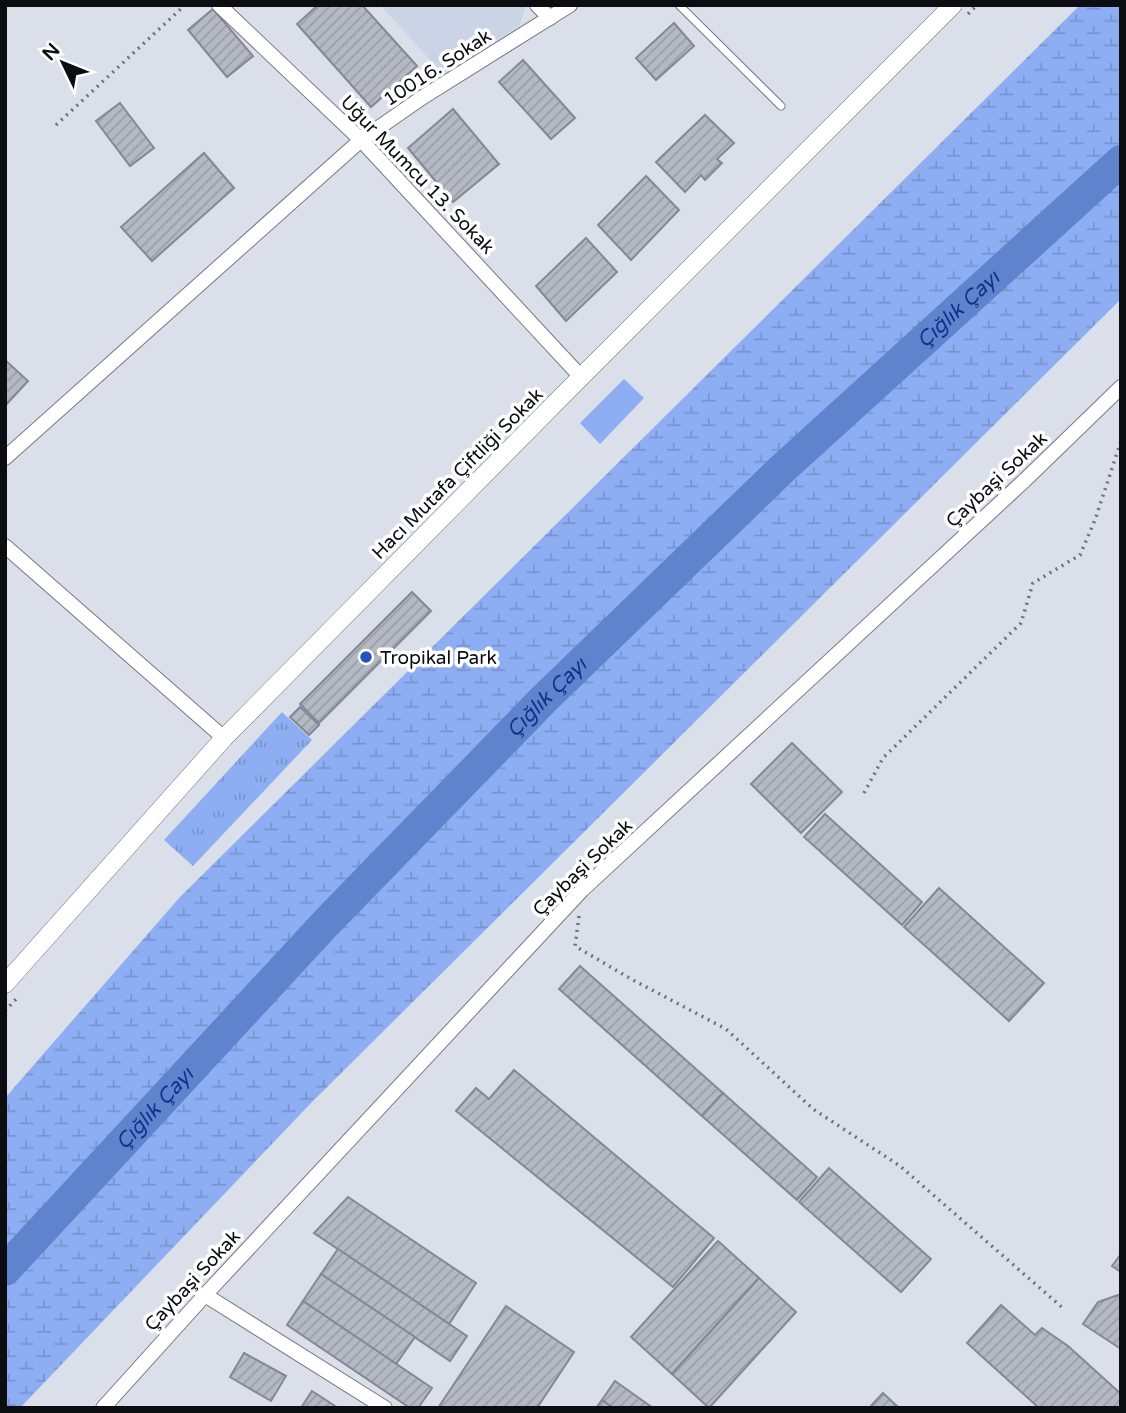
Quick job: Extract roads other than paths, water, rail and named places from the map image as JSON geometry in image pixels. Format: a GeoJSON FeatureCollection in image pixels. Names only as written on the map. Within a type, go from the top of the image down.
{"type":"FeatureCollection","features":[{"type":"Feature","properties":{"kind":"street","name":"Uğur Mumcu 13. Sokak"},"geometry":{"type":"LineString","coordinates":[[219,5],[361,139],[581,377]]}},
{"type":"Feature","properties":{"kind":"street"},"geometry":{"type":"LineString","coordinates":[[537,5],[550,18]]}},
{"type":"Feature","properties":{"kind":"street","name":"10016. Sokak"},"geometry":{"type":"LineString","coordinates":[[5,458],[361,139],[570,5]]}},
{"type":"Feature","properties":{"kind":"street","name":"Hacı Mutafa Çiftliği Sokak"},"geometry":{"type":"LineString","coordinates":[[5,984],[225,738],[581,377],[960,10]]}},
{"type":"Feature","properties":{"kind":"street","name":"Çaybaşi Sokak"},"geometry":{"type":"LineString","coordinates":[[103,1408],[582,890],[1025,480],[1121,387]]}},
{"type":"Feature","properties":{"kind":"street"},"geometry":{"type":"LineString","coordinates":[[5,546],[225,738]]}},
{"type":"Feature","properties":{"kind":"street"},"geometry":{"type":"LineString","coordinates":[[205,1295],[385,1408]]}},
{"type":"Feature","properties":{"kind":"lane"},"geometry":{"type":"LineString","coordinates":[[679,5],[781,106]]}},
{"type":"Feature","properties":{"kind":"waterway","name":"Çığlık Çayı"},"geometry":{"type":"LineString","coordinates":[[5,1270],[326,923],[544,699],[781,470],[1121,161]]}},
{"type":"Feature","properties":{"kind":"place","name":"Tropikal Park"},"geometry":{"type":"Point","coordinates":[366,657]}}]}
